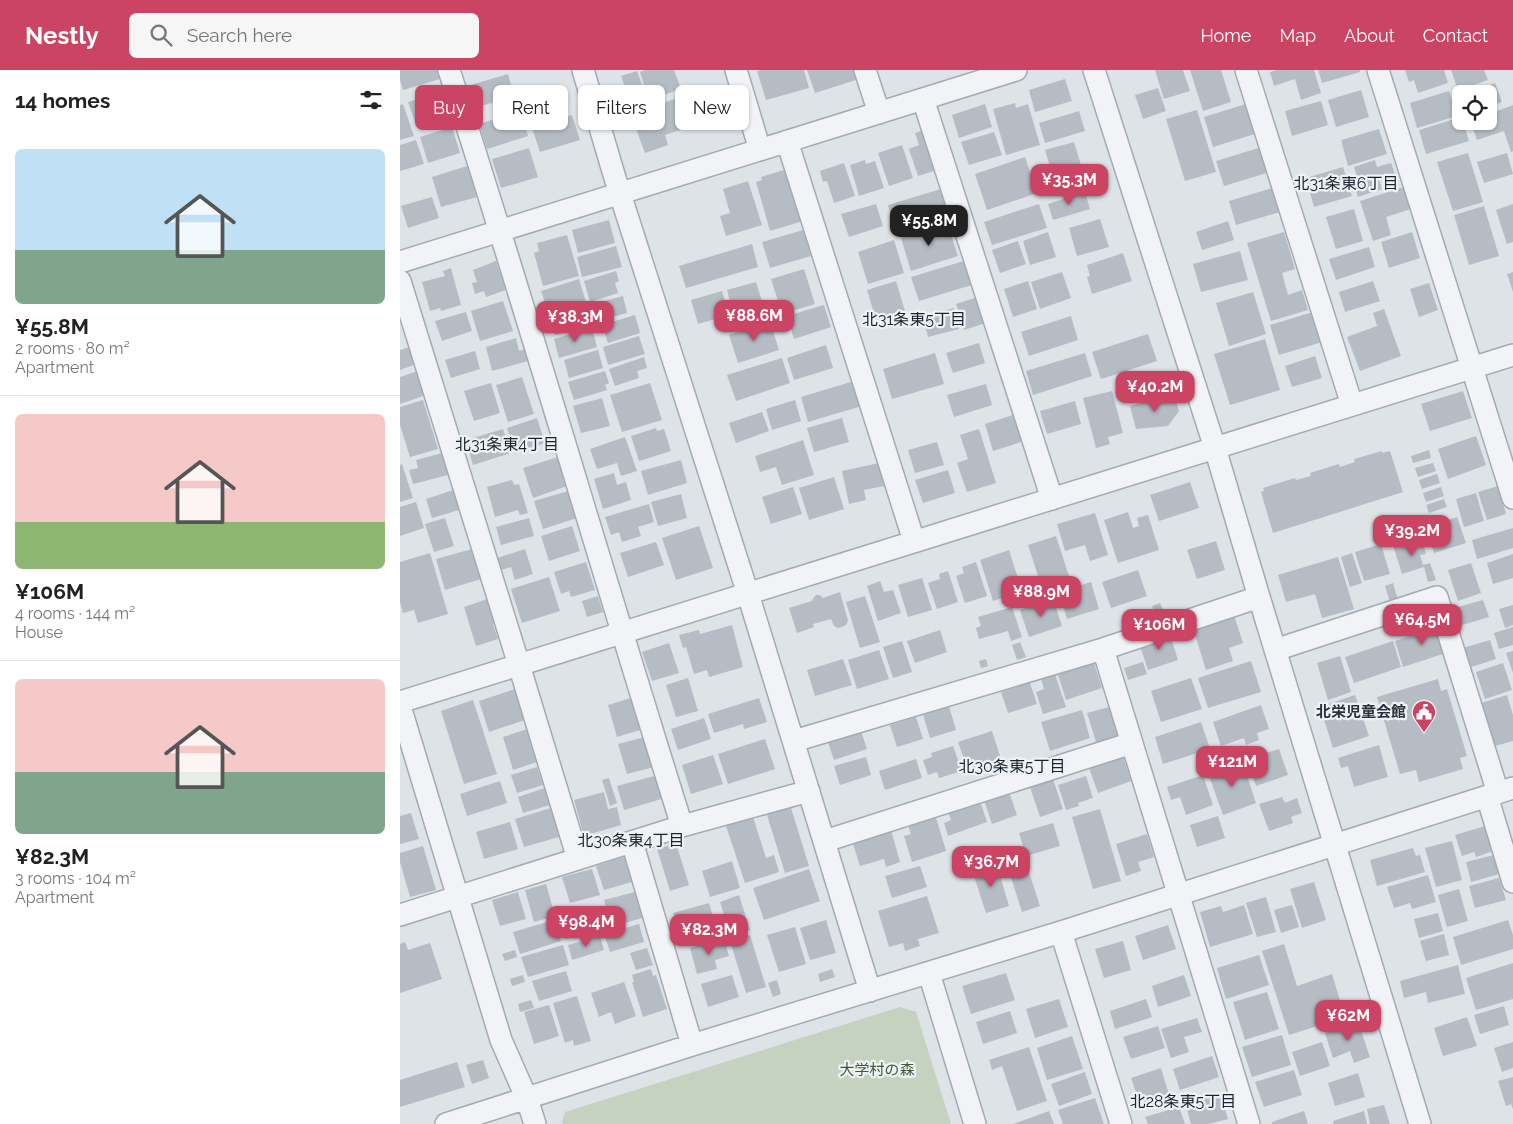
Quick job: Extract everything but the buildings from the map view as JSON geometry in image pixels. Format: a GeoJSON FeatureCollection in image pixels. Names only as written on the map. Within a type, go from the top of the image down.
{"type":"FeatureCollection","features":[{"type":"Feature","properties":{"kind":"street"},"geometry":{"type":"LineString","coordinates":[[449,70],[501,231],[621,633],[682,826]]}},
{"type":"Feature","properties":{"kind":"street"},"geometry":{"type":"LineString","coordinates":[[583,70],[620,194],[748,594],[870,991]]}},
{"type":"Feature","properties":{"kind":"street"},"geometry":{"type":"LineString","coordinates":[[736,70],[760,150]]}},
{"type":"Feature","properties":{"kind":"street"},"geometry":{"type":"LineString","coordinates":[[865,70],[879,113]]}},
{"type":"Feature","properties":{"kind":"street"},"geometry":{"type":"LineString","coordinates":[[400,262],[879,113],[994,73],[1016,70]]}},
{"type":"Feature","properties":{"kind":"street"},"geometry":{"type":"LineString","coordinates":[[1094,70],[1215,448],[1420,1124]]}},
{"type":"Feature","properties":{"kind":"street"},"geometry":{"type":"LineString","coordinates":[[1246,70],[1352,405]]}},
{"type":"Feature","properties":{"kind":"street"},"geometry":{"type":"LineString","coordinates":[[1378,70],[1513,498]]}},
{"type":"Feature","properties":{"kind":"street"},"geometry":{"type":"LineString","coordinates":[[923,99],[1052,499]]}},
{"type":"Feature","properties":{"kind":"street"},"geometry":{"type":"LineString","coordinates":[[787,141],[914,541]]}},
{"type":"Feature","properties":{"kind":"street"},"geometry":{"type":"LineString","coordinates":[[400,280],[578,859]]}},
{"type":"Feature","properties":{"kind":"street"},"geometry":{"type":"LineString","coordinates":[[400,702],[1513,355]]}},
{"type":"Feature","properties":{"kind":"street"},"geometry":{"type":"LineString","coordinates":[[794,742],[1103,649],[1259,597]]}},
{"type":"Feature","properties":{"kind":"street"},"geometry":{"type":"LineString","coordinates":[[1275,650],[1437,597],[1499,792],[1513,882]]}},
{"type":"Feature","properties":{"kind":"street"},"geometry":{"type":"LineString","coordinates":[[1103,649],[1249,1124]]}},
{"type":"Feature","properties":{"kind":"street"},"geometry":{"type":"LineString","coordinates":[[400,706],[501,1040],[527,1099],[535,1124]]}},
{"type":"Feature","properties":{"kind":"street"},"geometry":{"type":"LineString","coordinates":[[824,841],[1132,743]]}},
{"type":"Feature","properties":{"kind":"street"},"geometry":{"type":"LineString","coordinates":[[400,915],[682,826],[809,791]]}},
{"type":"Feature","properties":{"kind":"street"},"geometry":{"type":"LineString","coordinates":[[446,1124],[692,1044],[1061,932],[1499,792]]}},
{"type":"Feature","properties":{"kind":"street"},"geometry":{"type":"LineString","coordinates":[[632,842],[692,1044]]}},
{"type":"Feature","properties":{"kind":"street"},"geometry":{"type":"LineString","coordinates":[[1061,932],[1121,1124]]}},
{"type":"Feature","properties":{"kind":"street"},"geometry":{"type":"LineString","coordinates":[[929,973],[975,1124]]}},
{"type":"Feature","properties":{"kind":"green space","name":"大学村の森"},"geometry":{"type":"Polygon","coordinates":[[[900,1007],[916,1012],[951,1124],[563,1124],[562,1122],[565,1112],[900,1007]]]}},
{"type":"Feature","properties":{"kind":"place","name":"北栄児童会館"},"geometry":{"type":"Point","coordinates":[1424,733]}},
{"type":"Feature","properties":{"kind":"district","name":"北31条東6丁目"},"geometry":{"type":"Point","coordinates":[1346,183]}},
{"type":"Feature","properties":{"kind":"district","name":"北31条東5丁目"},"geometry":{"type":"Point","coordinates":[914,319]}},
{"type":"Feature","properties":{"kind":"district","name":"北31条東4丁目"},"geometry":{"type":"Point","coordinates":[507,444]}},
{"type":"Feature","properties":{"kind":"district","name":"北30条東5丁目"},"geometry":{"type":"Point","coordinates":[1012,766]}},
{"type":"Feature","properties":{"kind":"district","name":"北30条東4丁目"},"geometry":{"type":"Point","coordinates":[631,840]}},
{"type":"Feature","properties":{"kind":"district","name":"北28条東5丁目"},"geometry":{"type":"Point","coordinates":[1183,1101]}}]}
